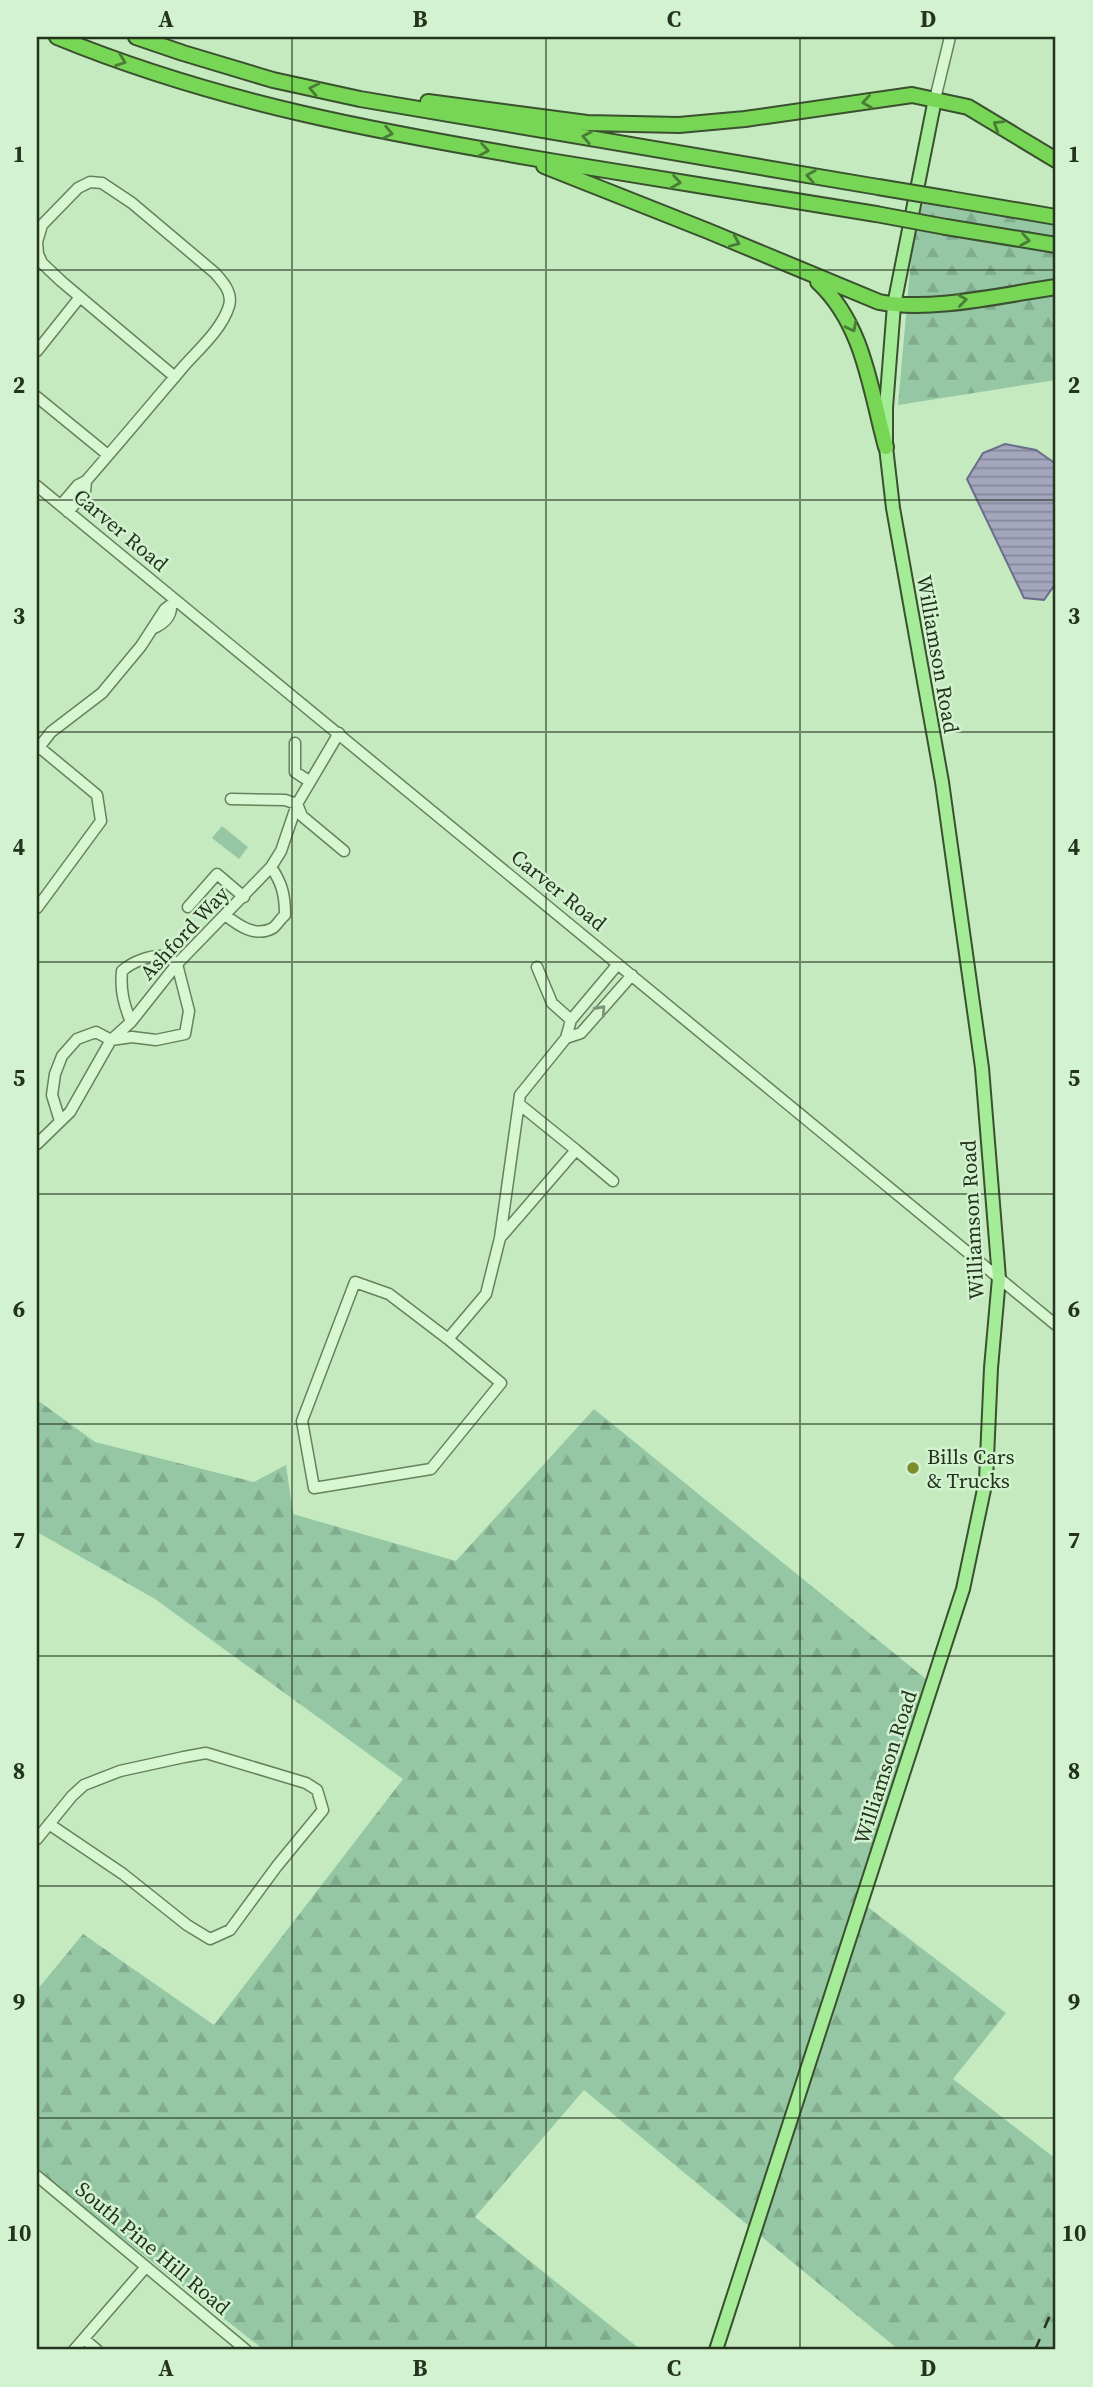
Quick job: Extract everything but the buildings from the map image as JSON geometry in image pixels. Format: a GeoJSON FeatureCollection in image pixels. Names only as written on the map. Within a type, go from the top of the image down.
{"type":"FeatureCollection","features":[{"type":"Feature","properties":{"kind":"highway"},"geometry":{"type":"LineString","coordinates":[[57,37],[176,80],[278,110],[512,155],[1056,245]]}},
{"type":"Feature","properties":{"kind":"highway"},"geometry":{"type":"LineString","coordinates":[[136,37],[273,80],[360,99],[1056,217]]}},
{"type":"Feature","properties":{"kind":"highway"},"geometry":{"type":"LineString","coordinates":[[360,99],[455,104],[587,122],[667,125],[744,119],[912,95],[968,107],[1056,160]]}},
{"type":"Feature","properties":{"kind":"highway"},"geometry":{"type":"LineString","coordinates":[[512,155],[645,205],[864,297],[894,305],[926,305],[1056,287]]}},
{"type":"Feature","properties":{"kind":"highway"},"geometry":{"type":"LineString","coordinates":[[809,274],[840,306],[857,338],[886,447]]}},
{"type":"Feature","properties":{"kind":"main road","name":"Williamson Road"},"geometry":{"type":"LineString","coordinates":[[716,2350],[963,1588],[986,1480],[991,1368],[999,1278],[982,1068],[942,782],[893,508],[886,447],[886,408],[894,305],[935,99]]}},
{"type":"Feature","properties":{"kind":"street"},"geometry":{"type":"LineString","coordinates":[[935,99],[950,37]]}},
{"type":"Feature","properties":{"kind":"street"},"geometry":{"type":"LineString","coordinates":[[64,509],[85,492],[86,481],[175,377],[221,322],[230,304],[225,284],[215,273],[132,203],[102,183],[90,182],[78,188],[42,225],[37,242],[38,254],[42,263],[175,377]]}},
{"type":"Feature","properties":{"kind":"street"},"geometry":{"type":"LineString","coordinates":[[37,351],[80,297]]}},
{"type":"Feature","properties":{"kind":"street"},"geometry":{"type":"LineString","coordinates":[[37,397],[108,455]]}},
{"type":"Feature","properties":{"kind":"street","name":"Carver Road"},"geometry":{"type":"LineString","coordinates":[[37,486],[174,604],[338,733],[1056,1325]]}},
{"type":"Feature","properties":{"kind":"street"},"geometry":{"type":"LineString","coordinates":[[37,908],[101,821],[97,795],[38,749],[51,732],[102,693],[155,628],[165,609],[174,604]]}},
{"type":"Feature","properties":{"kind":"street","name":"Ashford Way"},"geometry":{"type":"LineString","coordinates":[[37,1144],[70,1112],[111,1040],[131,1023],[177,964],[271,867],[281,850],[297,804],[338,733]]}},
{"type":"Feature","properties":{"kind":"street"},"geometry":{"type":"LineString","coordinates":[[295,743],[295,772],[309,781]]}},
{"type":"Feature","properties":{"kind":"street"},"geometry":{"type":"LineString","coordinates":[[231,799],[285,800],[297,804],[302,816],[344,851]]}},
{"type":"Feature","properties":{"kind":"street"},"geometry":{"type":"LineString","coordinates":[[225,915],[240,927],[254,932],[272,928],[285,915],[282,882],[271,867]]}},
{"type":"Feature","properties":{"kind":"street"},"geometry":{"type":"LineString","coordinates":[[188,907],[216,874],[244,897]]}},
{"type":"Feature","properties":{"kind":"street"},"geometry":{"type":"LineString","coordinates":[[60,1121],[52,1095],[55,1074],[62,1056],[77,1039],[96,1032],[111,1040],[132,1037],[156,1040],[184,1034],[189,1011],[177,964],[166,957],[155,958],[132,962],[122,971],[123,1002],[131,1023]]}},
{"type":"Feature","properties":{"kind":"street"},"geometry":{"type":"LineString","coordinates":[[448,1339],[486,1294],[500,1238],[520,1095],[566,1038],[571,1020],[618,964]]}},
{"type":"Feature","properties":{"kind":"street"},"geometry":{"type":"LineString","coordinates":[[537,967],[552,1003],[571,1020]]}},
{"type":"Feature","properties":{"kind":"street"},"geometry":{"type":"LineString","coordinates":[[566,1038],[581,1033],[632,975]]}},
{"type":"Feature","properties":{"kind":"street"},"geometry":{"type":"LineString","coordinates":[[519,1104],[613,1181]]}},
{"type":"Feature","properties":{"kind":"street"},"geometry":{"type":"LineString","coordinates":[[500,1238],[576,1150]]}},
{"type":"Feature","properties":{"kind":"street"},"geometry":{"type":"LineString","coordinates":[[355,1282],[389,1294],[448,1339],[501,1383],[431,1469],[314,1488],[302,1420],[355,1282]]}},
{"type":"Feature","properties":{"kind":"street"},"geometry":{"type":"LineString","coordinates":[[37,1839],[49,1824],[84,1785],[120,1771],[206,1753],[306,1783],[317,1790],[323,1810],[230,1930],[210,1940],[123,1874],[49,1824]]}},
{"type":"Feature","properties":{"kind":"street","name":"South Pine Hill Road"},"geometry":{"type":"LineString","coordinates":[[37,2176],[246,2350]]}},
{"type":"Feature","properties":{"kind":"street"},"geometry":{"type":"LineString","coordinates":[[74,2350],[145,2268]]}},
{"type":"Feature","properties":{"kind":"street"},"geometry":{"type":"LineString","coordinates":[[83,2339],[97,2350]]}},
{"type":"Feature","properties":{"kind":"green space"},"geometry":{"type":"Polygon","coordinates":[[[916,203],[1056,224],[1056,380],[898,405],[916,203]]]}},
{"type":"Feature","properties":{"kind":"green space"},"geometry":{"type":"Polygon","coordinates":[[[222,826],[248,847],[239,859],[212,838],[222,826]]]}},
{"type":"Feature","properties":{"kind":"green space"},"geometry":{"type":"Polygon","coordinates":[[[40,1402],[95,1442],[254,1482],[286,1465],[293,1514],[456,1561],[594,1409],[932,1684],[860,1901],[1006,2013],[953,2079],[1056,2159],[1056,2350],[899,2350],[584,2090],[475,2217],[641,2350],[264,2350],[37,2171],[37,1990],[83,1934],[214,2025],[403,1779],[155,1599],[37,1532],[37,1403],[40,1402]]]}},
{"type":"Feature","properties":{"kind":"water"},"geometry":{"type":"Polygon","coordinates":[[[1005,444],[1036,450],[1056,464],[1056,583],[1044,600],[1024,598],[967,479],[983,453],[1005,444]]]}},
{"type":"Feature","properties":{"kind":"railway"},"geometry":{"type":"LineString","coordinates":[[1035,2350],[1056,2301]]}},
{"type":"Feature","properties":{"kind":"place","name":"Bills Cars & Trucks"},"geometry":{"type":"Point","coordinates":[913,1468]}}]}
